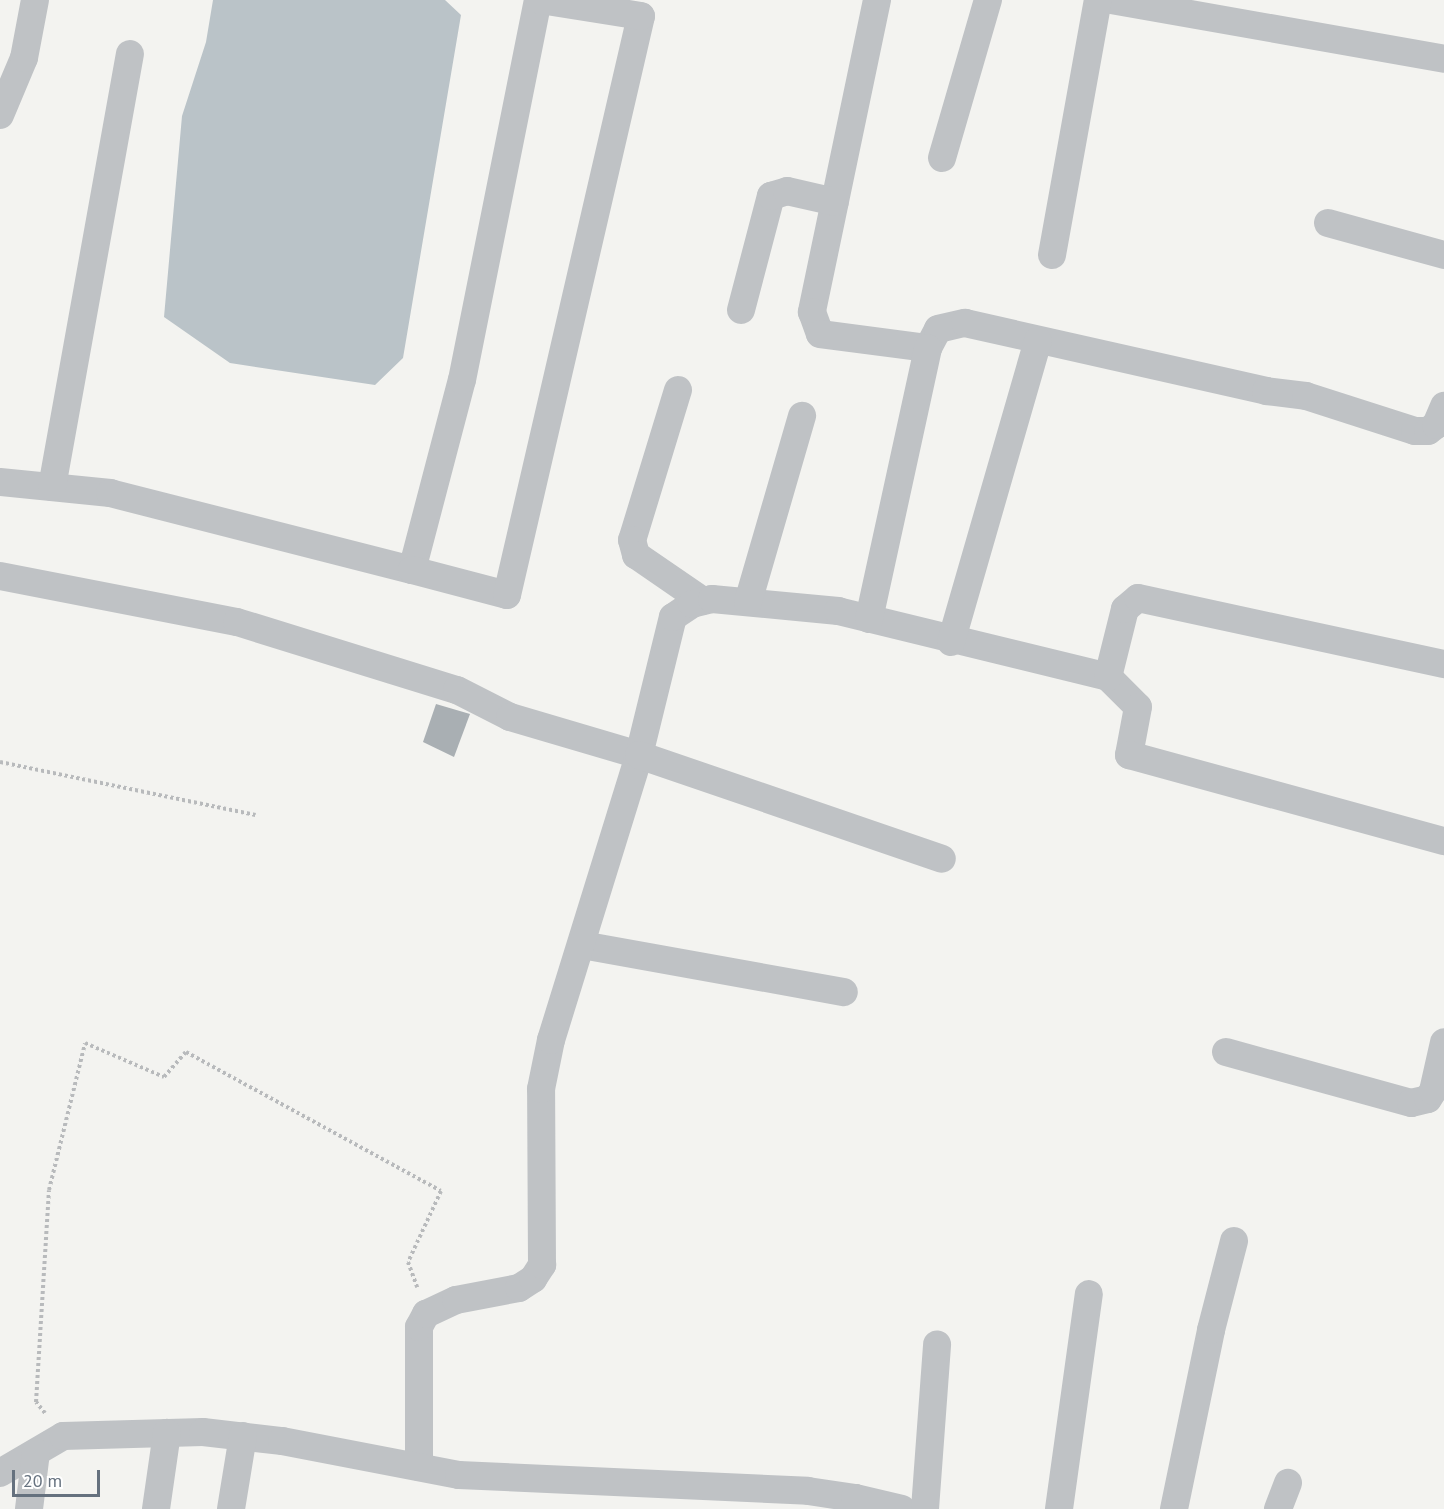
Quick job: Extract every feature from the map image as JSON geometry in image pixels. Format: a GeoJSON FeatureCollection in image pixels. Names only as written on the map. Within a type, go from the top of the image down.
{"type":"FeatureCollection","features":[{"type":"Feature","properties":{"kind":"street"},"geometry":{"type":"LineString","coordinates":[[0,115],[12,55],[35,0]]}},
{"type":"Feature","properties":{"kind":"street"},"geometry":{"type":"LineString","coordinates":[[0,482],[110,493],[507,595],[641,16],[539,0],[462,380],[412,570]]}},
{"type":"Feature","properties":{"kind":"street"},"geometry":{"type":"LineString","coordinates":[[877,0],[812,312],[820,334],[928,348]]}},
{"type":"Feature","properties":{"kind":"street"},"geometry":{"type":"LineString","coordinates":[[942,158],[988,0]]}},
{"type":"Feature","properties":{"kind":"street"},"geometry":{"type":"LineString","coordinates":[[1052,255],[1098,0]]}},
{"type":"Feature","properties":{"kind":"street"},"geometry":{"type":"LineString","coordinates":[[1111,0],[1246,12],[1444,59]]}},
{"type":"Feature","properties":{"kind":"street"},"geometry":{"type":"LineString","coordinates":[[52,488],[130,54]]}},
{"type":"Feature","properties":{"kind":"street"},"geometry":{"type":"LineString","coordinates":[[741,310],[771,196],[787,191],[835,202]]}},
{"type":"Feature","properties":{"kind":"street"},"geometry":{"type":"LineString","coordinates":[[1328,223],[1444,255]]}},
{"type":"Feature","properties":{"kind":"street"},"geometry":{"type":"LineString","coordinates":[[868,619],[928,348],[938,329],[964,323],[1266,391],[1306,396],[1415,430],[1428,430],[1436,425],[1444,406]]}},
{"type":"Feature","properties":{"kind":"street"},"geometry":{"type":"LineString","coordinates":[[951,642],[1038,341]]}},
{"type":"Feature","properties":{"kind":"street"},"geometry":{"type":"LineString","coordinates":[[678,390],[632,540],[636,555],[648,566],[703,601]]}},
{"type":"Feature","properties":{"kind":"street"},"geometry":{"type":"LineString","coordinates":[[748,602],[802,416]]}},
{"type":"Feature","properties":{"kind":"street"},"geometry":{"type":"LineString","coordinates":[[0,576],[237,622],[457,690],[510,717],[639,755],[942,859]]}},
{"type":"Feature","properties":{"kind":"street"},"geometry":{"type":"LineString","coordinates":[[1108,677],[1125,609],[1137,598],[1444,664]]}},
{"type":"Feature","properties":{"kind":"street"},"geometry":{"type":"LineString","coordinates":[[419,1467],[419,1327],[426,1314],[456,1300],[519,1288],[533,1279],[542,1265],[542,1089],[551,1040],[639,755],[673,617],[703,601],[748,602],[838,611],[951,642],[1108,677],[1137,707],[1129,755],[1444,842]]}},
{"type":"Feature","properties":{"kind":"street"},"geometry":{"type":"LineString","coordinates":[[582,945],[844,992]]}},
{"type":"Feature","properties":{"kind":"street"},"geometry":{"type":"LineString","coordinates":[[1226,1052],[1412,1103],[1428,1099],[1433,1091],[1444,1042]]}},
{"type":"Feature","properties":{"kind":"street"},"geometry":{"type":"LineString","coordinates":[[1174,1509],[1211,1330],[1234,1241]]}},
{"type":"Feature","properties":{"kind":"street"},"geometry":{"type":"LineString","coordinates":[[1059,1509],[1089,1294]]}},
{"type":"Feature","properties":{"kind":"street"},"geometry":{"type":"LineString","coordinates":[[925,1509],[938,1344]]}},
{"type":"Feature","properties":{"kind":"street"},"geometry":{"type":"LineString","coordinates":[[156,1509],[167,1433]]}},
{"type":"Feature","properties":{"kind":"street"},"geometry":{"type":"LineString","coordinates":[[0,1473],[63,1436],[167,1433],[243,1436],[459,1474],[808,1491],[860,1503],[902,1509]]}},
{"type":"Feature","properties":{"kind":"street"},"geometry":{"type":"LineString","coordinates":[[231,1509],[243,1436]]}},
{"type":"Feature","properties":{"kind":"street"},"geometry":{"type":"LineString","coordinates":[[29,1509],[36,1452]]}},
{"type":"Feature","properties":{"kind":"path"},"geometry":{"type":"LineString","coordinates":[[0,762],[256,815]]}},
{"type":"Feature","properties":{"kind":"path"},"geometry":{"type":"LineString","coordinates":[[63,1436],[36,1402],[49,1190],[86,1043],[164,1077],[186,1052],[441,1191],[408,1262],[426,1314]]}},
{"type":"Feature","properties":{"kind":"shaded area"},"geometry":{"type":"Polygon","coordinates":[[[213,0],[445,0],[461,15],[403,358],[375,385],[230,363],[164,317],[182,116],[206,42],[213,0]]]}},
{"type":"Feature","properties":{"kind":"building"},"geometry":{"type":"Polygon","coordinates":[[[436,704],[470,714],[454,757],[423,742],[436,704]]]}}]}
